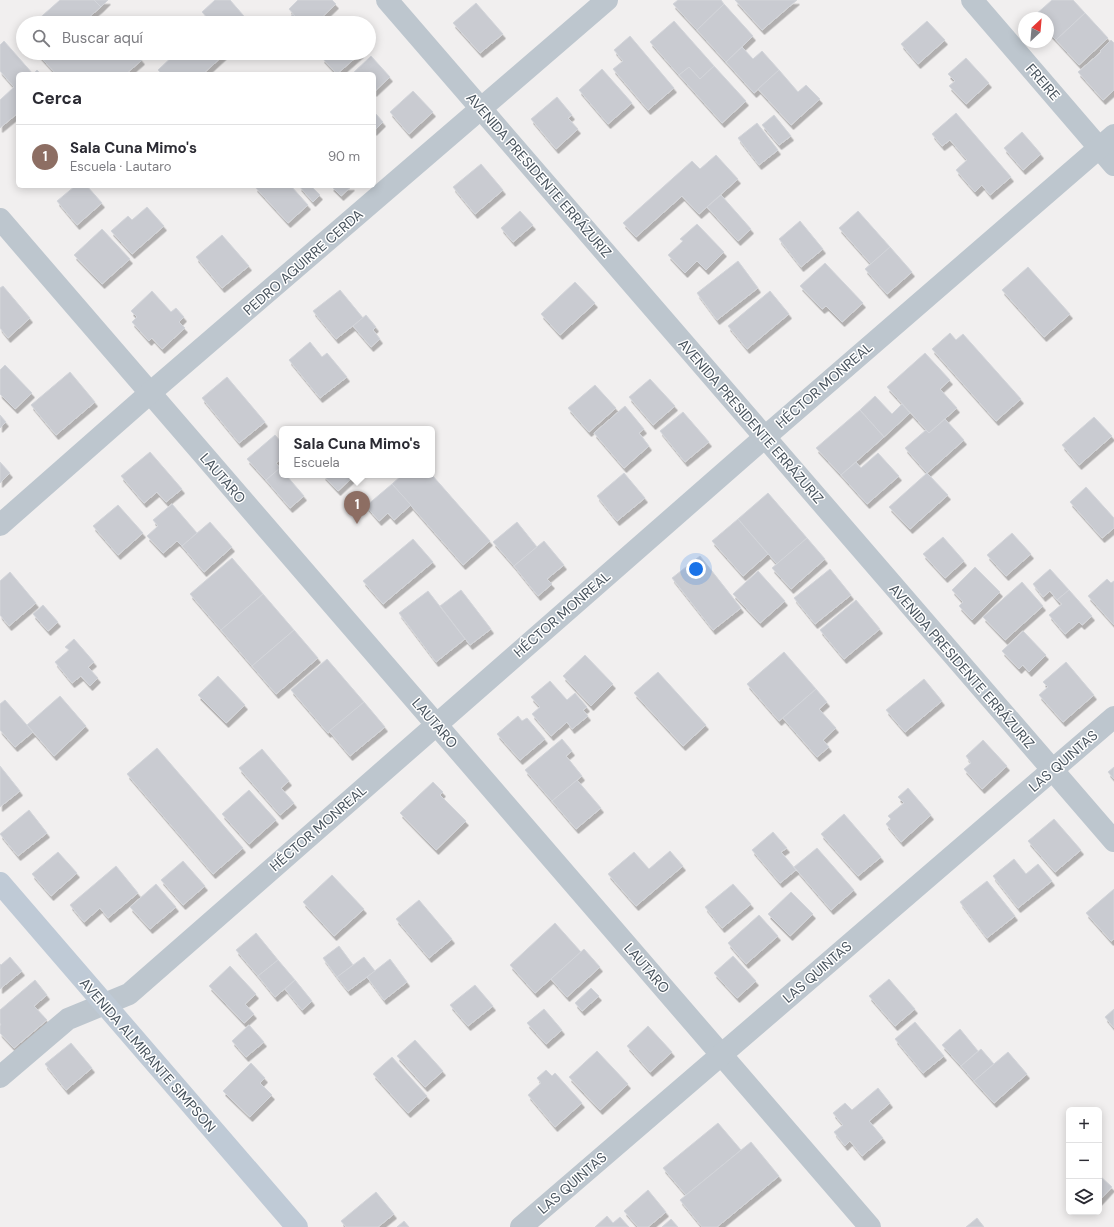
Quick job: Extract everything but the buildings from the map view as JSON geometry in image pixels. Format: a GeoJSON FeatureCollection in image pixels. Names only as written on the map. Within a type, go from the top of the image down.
{"type":"FeatureCollection","features":[{"type":"Feature","properties":{"kind":"main road","name":"AVENIDA ALMIRANTE SIMPSON"},"geometry":{"type":"LineString","coordinates":[[0,883],[297,1227]]}},
{"type":"Feature","properties":{"kind":"street","name":"AVENIDA PRESIDENTE ERRÁZURIZ"},"geometry":{"type":"LineString","coordinates":[[387,0],[1114,841]]}},
{"type":"Feature","properties":{"kind":"street","name":"PEDRO AGUIRRE CERDA"},"geometry":{"type":"LineString","coordinates":[[0,525],[150,393],[607,0]]}},
{"type":"Feature","properties":{"kind":"street","name":"FREIRE"},"geometry":{"type":"LineString","coordinates":[[972,0],[1107,141],[1114,165]]}},
{"type":"Feature","properties":{"kind":"street","name":"HÉCTOR MONREAL"},"geometry":{"type":"LineString","coordinates":[[0,1077],[68,1019],[129,994],[765,437],[1107,141]]}},
{"type":"Feature","properties":{"kind":"street","name":"LAUTARO"},"geometry":{"type":"LineString","coordinates":[[0,219],[870,1227]]}},
{"type":"Feature","properties":{"kind":"street","name":"LAS QUINTAS"},"geometry":{"type":"LineString","coordinates":[[521,1227],[1114,717]]}},
{"type":"Feature","properties":{"kind":"place","name":"Sala Cuna Mimo's"},"geometry":{"type":"Point","coordinates":[357,524]}}]}
